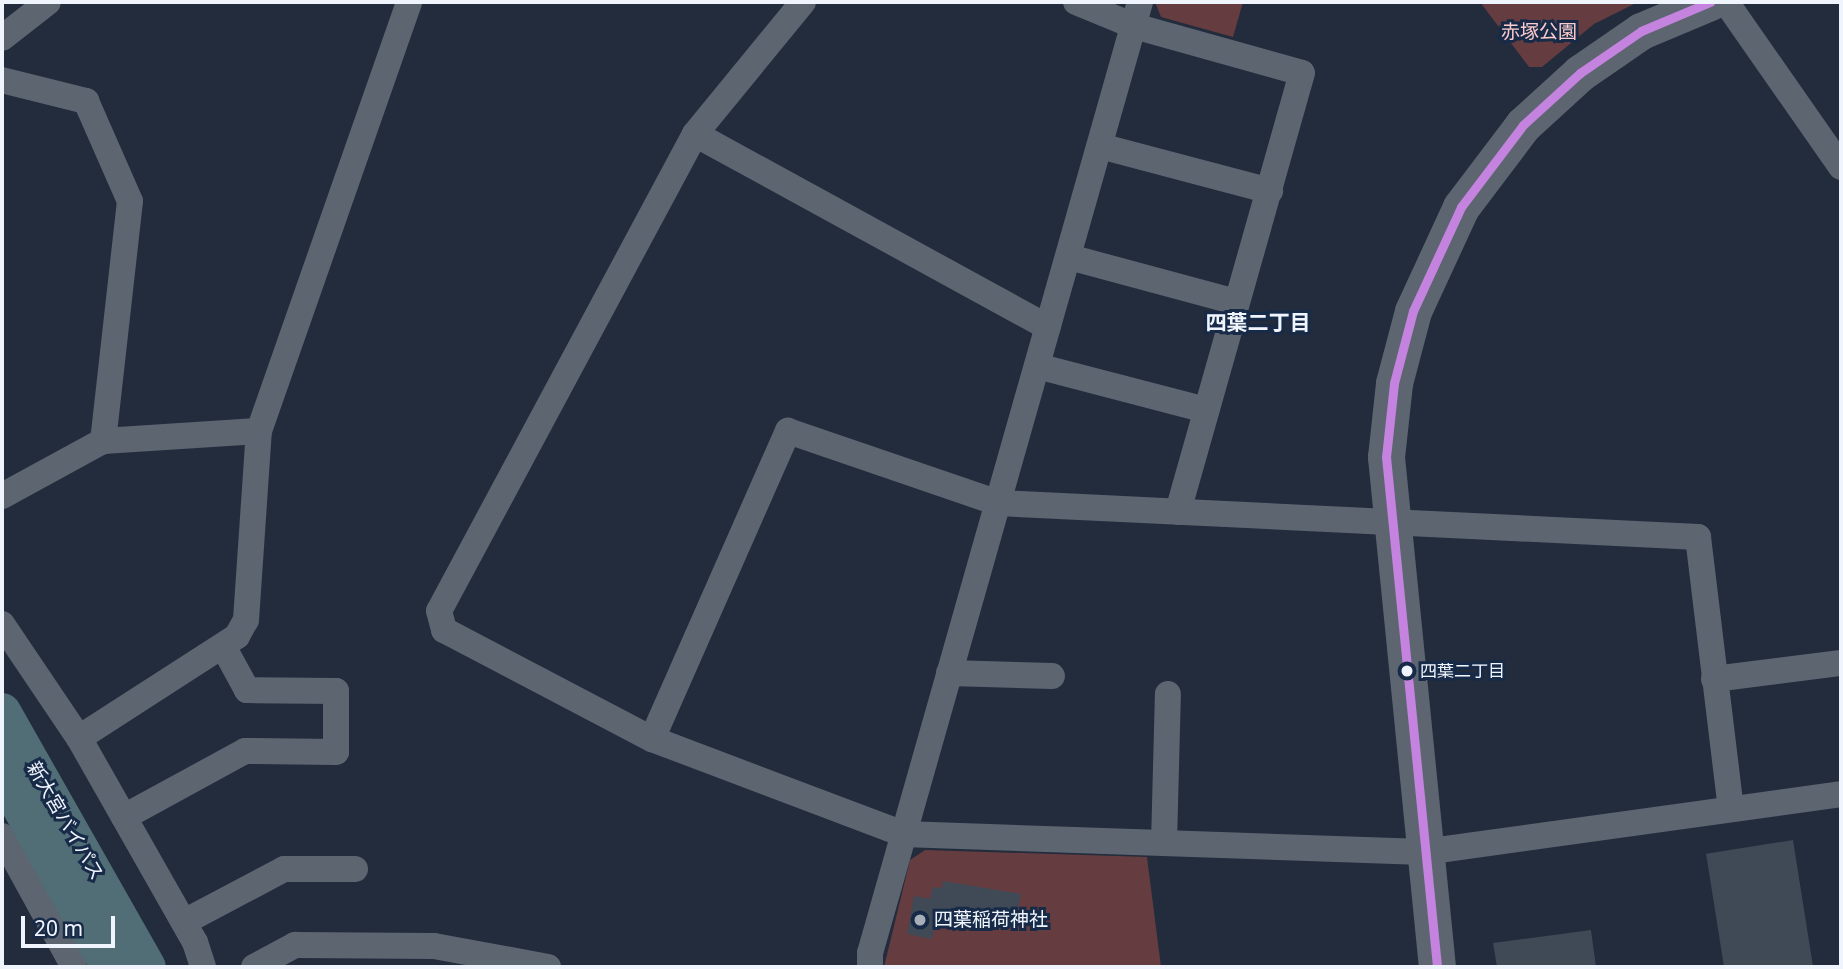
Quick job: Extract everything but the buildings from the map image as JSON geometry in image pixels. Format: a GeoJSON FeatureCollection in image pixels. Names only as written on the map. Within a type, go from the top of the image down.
{"type":"FeatureCollection","features":[{"type":"Feature","properties":{"kind":"highway","name":"新大宮バイパス"},"geometry":{"type":"LineString","coordinates":[[2,712],[147,967]]}},
{"type":"Feature","properties":{"kind":"highway","name":"新大宮バイパス"},"geometry":{"type":"LineString","coordinates":[[2,773],[110,967]]}},
{"type":"Feature","properties":{"kind":"street"},"geometry":{"type":"LineString","coordinates":[[2,37],[48,2]]}},
{"type":"Feature","properties":{"kind":"street"},"geometry":{"type":"LineString","coordinates":[[79,738],[223,646],[237,636],[246,620],[260,431],[409,2]]}},
{"type":"Feature","properties":{"kind":"street"},"geometry":{"type":"LineString","coordinates":[[803,2],[695,134],[439,611],[444,630],[652,739],[904,834],[1424,852],[1841,794]]}},
{"type":"Feature","properties":{"kind":"street"},"geometry":{"type":"LineString","coordinates":[[1076,2],[1137,14],[1302,73],[1178,512]]}},
{"type":"Feature","properties":{"kind":"street"},"geometry":{"type":"LineString","coordinates":[[1437,967],[1390,524],[1386,457],[1394,383],[1421,288],[1461,207],[1523,125],[1570,81],[1640,32],[1710,2]]}},
{"type":"Feature","properties":{"kind":"street"},"geometry":{"type":"LineString","coordinates":[[1726,2],[1841,167]]}},
{"type":"Feature","properties":{"kind":"street"},"geometry":{"type":"LineString","coordinates":[[870,967],[949,673],[1137,14]]}},
{"type":"Feature","properties":{"kind":"street"},"geometry":{"type":"LineString","coordinates":[[2,80],[86,101],[130,201],[103,441]]}},
{"type":"Feature","properties":{"kind":"street"},"geometry":{"type":"LineString","coordinates":[[695,134],[1048,327]]}},
{"type":"Feature","properties":{"kind":"street"},"geometry":{"type":"LineString","coordinates":[[1100,146],[1270,191]]}},
{"type":"Feature","properties":{"kind":"street"},"geometry":{"type":"LineString","coordinates":[[1069,257],[1236,302]]}},
{"type":"Feature","properties":{"kind":"street"},"geometry":{"type":"LineString","coordinates":[[1037,366],[1206,410]]}},
{"type":"Feature","properties":{"kind":"street"},"geometry":{"type":"LineString","coordinates":[[2,496],[103,441],[260,431]]}},
{"type":"Feature","properties":{"kind":"street"},"geometry":{"type":"LineString","coordinates":[[652,739],[788,431],[998,503],[1698,537],[1731,809]]}},
{"type":"Feature","properties":{"kind":"street"},"geometry":{"type":"LineString","coordinates":[[2,624],[79,738],[184,922],[203,967]]}},
{"type":"Feature","properties":{"kind":"street"},"geometry":{"type":"LineString","coordinates":[[124,817],[245,751],[336,752],[336,691],[247,690],[223,646]]}},
{"type":"Feature","properties":{"kind":"street"},"geometry":{"type":"LineString","coordinates":[[1714,679],[1841,663]]}},
{"type":"Feature","properties":{"kind":"street"},"geometry":{"type":"LineString","coordinates":[[949,673],[1052,676]]}},
{"type":"Feature","properties":{"kind":"street"},"geometry":{"type":"LineString","coordinates":[[1164,843],[1168,694]]}},
{"type":"Feature","properties":{"kind":"street"},"geometry":{"type":"LineString","coordinates":[[2,836],[74,967]]}},
{"type":"Feature","properties":{"kind":"street"},"geometry":{"type":"LineString","coordinates":[[184,922],[284,869],[355,869]]}},
{"type":"Feature","properties":{"kind":"street"},"geometry":{"type":"LineString","coordinates":[[254,967],[295,946],[433,946],[548,967]]}},
{"type":"Feature","properties":{"kind":"green space"},"geometry":{"type":"Polygon","coordinates":[[[1155,2],[1243,2],[1233,37],[1161,17],[1155,2]]]}},
{"type":"Feature","properties":{"kind":"green space","name":"赤塚公園"},"geometry":{"type":"Polygon","coordinates":[[[1480,2],[1638,2],[1594,24],[1542,67],[1529,67],[1480,2]]]}},
{"type":"Feature","properties":{"kind":"green space"},"geometry":{"type":"Polygon","coordinates":[[[925,850],[1147,857],[1161,967],[884,967],[910,860],[925,850]]]}},
{"type":"Feature","properties":{"kind":"transit line"},"geometry":{"type":"LineString","coordinates":[[1437,966],[1386,457],[1394,383],[1413,311],[1461,207],[1523,125],[1580,73],[1641,31],[1710,2]]}},
{"type":"Feature","properties":{"kind":"place","name":"四葉二丁目"},"geometry":{"type":"Point","coordinates":[1407,671]}},
{"type":"Feature","properties":{"kind":"place","name":"四葉稲荷神社"},"geometry":{"type":"Point","coordinates":[920,920]}},
{"type":"Feature","properties":{"kind":"district","name":"四葉二丁目"},"geometry":{"type":"Point","coordinates":[1258,322]}}]}
